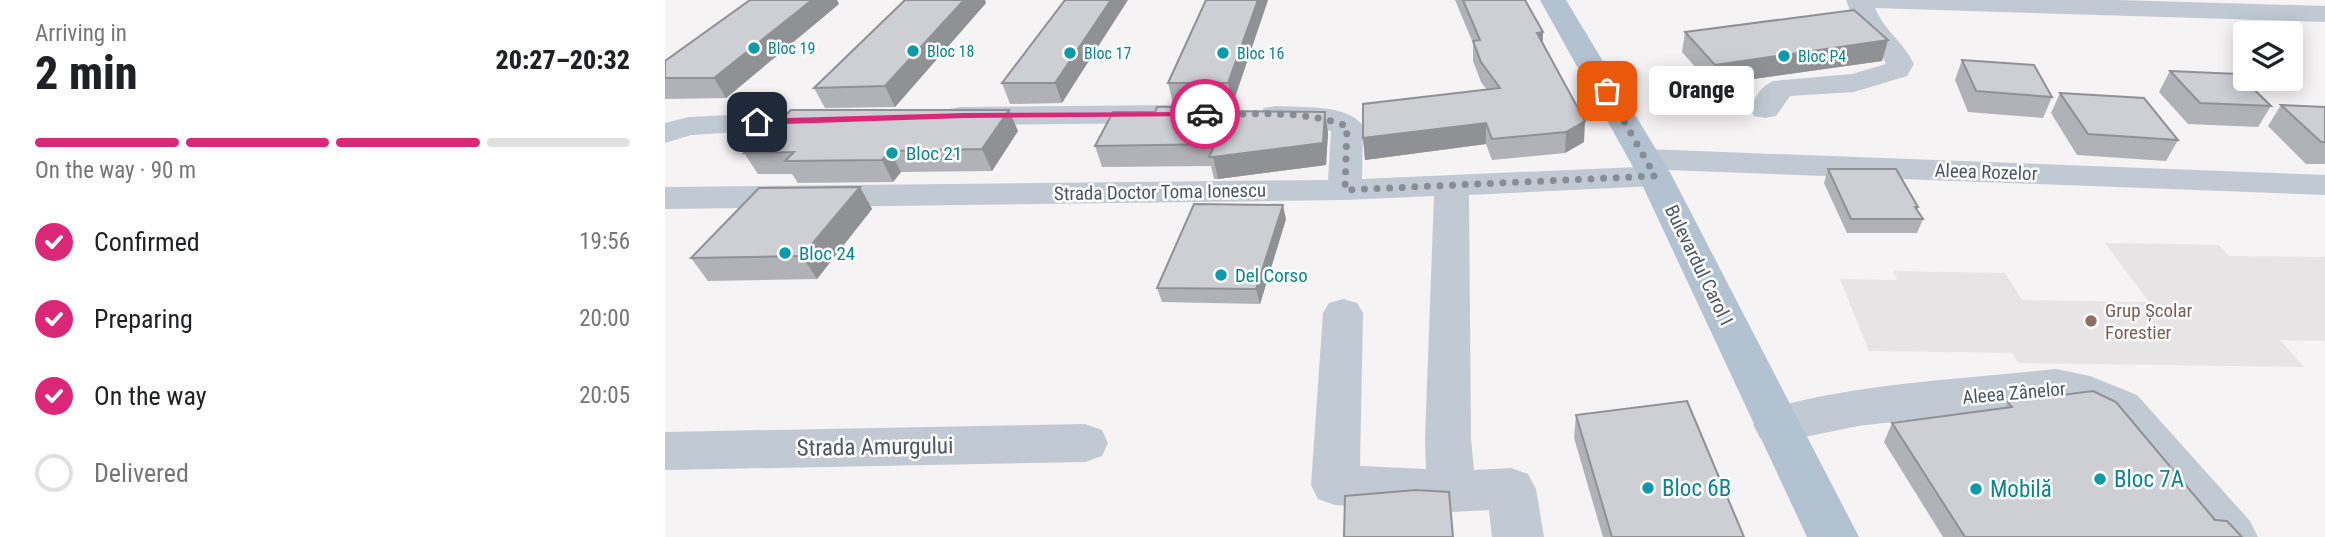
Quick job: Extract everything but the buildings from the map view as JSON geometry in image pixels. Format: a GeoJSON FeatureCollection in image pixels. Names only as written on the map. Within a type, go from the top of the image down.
{"type":"FeatureCollection","features":[{"type":"Feature","properties":{"kind":"main road","name":"Bulevardul Carol I"},"geometry":{"type":"LineString","coordinates":[[1553,0],[1651,168],[1833,537]]}},
{"type":"Feature","properties":{"kind":"street"},"geometry":{"type":"LineString","coordinates":[[1765,109],[1773,92],[1784,87],[1854,83],[1896,70],[1900,64],[1898,57],[1872,33],[1859,0],[2325,14]]}},
{"type":"Feature","properties":{"kind":"street"},"geometry":{"type":"LineString","coordinates":[[925,117],[1194,114]]}},
{"type":"Feature","properties":{"kind":"street"},"geometry":{"type":"LineString","coordinates":[[1246,115],[1299,115],[1329,119],[1347,126],[1345,190]]}},
{"type":"Feature","properties":{"kind":"street"},"geometry":{"type":"LineString","coordinates":[[665,133],[689,126],[859,119]]}},
{"type":"Feature","properties":{"kind":"street","name":"Aleea Rozelor"},"geometry":{"type":"LineString","coordinates":[[1651,168],[2325,185]]}},
{"type":"Feature","properties":{"kind":"street","name":"Strada Doctor Toma Ionescu"},"geometry":{"type":"LineString","coordinates":[[665,198],[1345,190],[1452,186],[1651,168]]}},
{"type":"Feature","properties":{"kind":"street"},"geometry":{"type":"LineString","coordinates":[[1452,186],[1448,439],[1453,491]]}},
{"type":"Feature","properties":{"kind":"street"},"geometry":{"type":"LineString","coordinates":[[1343,313],[1335,485],[1453,491],[1511,489],[1518,537]]}},
{"type":"Feature","properties":{"kind":"street","name":"Aleea Zânelor"},"geometry":{"type":"LineString","coordinates":[[1776,425],[1858,409],[2056,386],[2102,394],[2121,407],[2232,537]]}},
{"type":"Feature","properties":{"kind":"street","name":"Strada Amurgului"},"geometry":{"type":"LineString","coordinates":[[665,451],[1085,443]]}},
{"type":"Feature","properties":{"kind":"shaded area","name":"Grup Școlar Forestier"},"geometry":{"type":"Polygon","coordinates":[[[2105,243],[2219,245],[2229,256],[2325,257],[2325,341],[2280,340],[2304,367],[2018,363],[2012,353],[1869,351],[1840,279],[1897,280],[1893,271],[2005,273],[2022,300],[2149,302],[2105,243]]]}},
{"type":"Feature","properties":{"kind":"way so far"},"geometry":{"type":"LineString","coordinates":[[1205,114],[1299,115],[1329,119],[1347,126],[1345,190],[1655,176],[1607,91]]}},
{"type":"Feature","properties":{"kind":"place","name":"Bloc 19"},"geometry":{"type":"Point","coordinates":[754,48]}},
{"type":"Feature","properties":{"kind":"place","name":"Bloc 18"},"geometry":{"type":"Point","coordinates":[913,51]}},
{"type":"Feature","properties":{"kind":"place","name":"Bloc 17"},"geometry":{"type":"Point","coordinates":[1070,53]}},
{"type":"Feature","properties":{"kind":"place","name":"Bloc 16"},"geometry":{"type":"Point","coordinates":[1223,53]}},
{"type":"Feature","properties":{"kind":"place","name":"Bloc P4"},"geometry":{"type":"Point","coordinates":[1784,56]}},
{"type":"Feature","properties":{"kind":"place","name":"Orange"},"geometry":{"type":"Point","coordinates":[1607,91]}},
{"type":"Feature","properties":{"kind":"place","name":"Bloc 21"},"geometry":{"type":"Point","coordinates":[892,153]}},
{"type":"Feature","properties":{"kind":"place","name":"Bloc 24"},"geometry":{"type":"Point","coordinates":[785,253]}},
{"type":"Feature","properties":{"kind":"place","name":"Del Corso"},"geometry":{"type":"Point","coordinates":[1221,275]}},
{"type":"Feature","properties":{"kind":"place","name":"Grup Școlar Forestier"},"geometry":{"type":"Point","coordinates":[2091,321]}},
{"type":"Feature","properties":{"kind":"place","name":"Bloc 7A"},"geometry":{"type":"Point","coordinates":[2100,479]}},
{"type":"Feature","properties":{"kind":"place","name":"Bloc 6B"},"geometry":{"type":"Point","coordinates":[1648,488]}},
{"type":"Feature","properties":{"kind":"place","name":"Mobilă"},"geometry":{"type":"Point","coordinates":[1976,489]}},
{"type":"Feature","properties":{"kind":"route"},"geometry":{"type":"LineString","coordinates":[[757,122],[965,116],[1205,114]]}}]}
